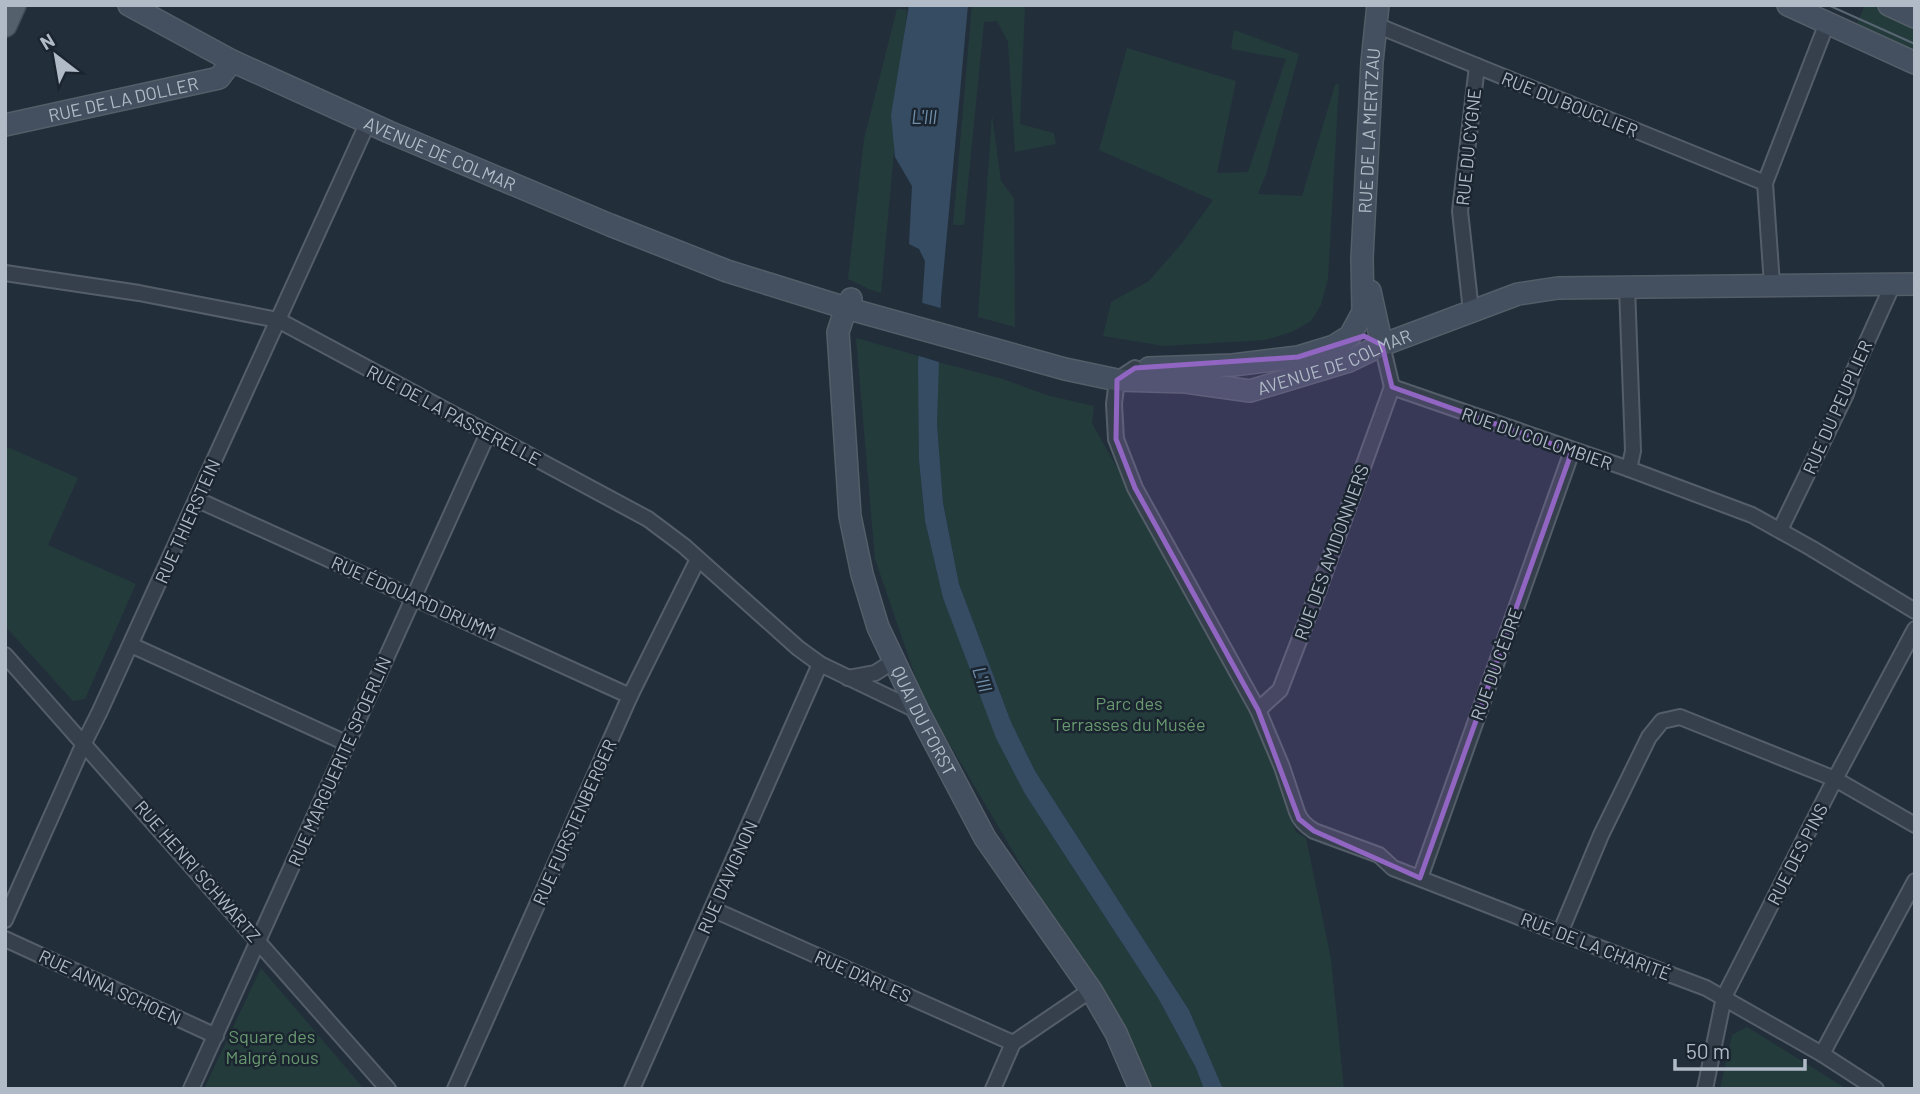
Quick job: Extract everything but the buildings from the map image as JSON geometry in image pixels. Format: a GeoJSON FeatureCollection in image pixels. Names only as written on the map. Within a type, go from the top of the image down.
{"type":"FeatureCollection","features":[{"type":"Feature","properties":{"kind":"main road"},"geometry":{"type":"LineString","coordinates":[[5,24],[14,5]]}},
{"type":"Feature","properties":{"kind":"main road","name":"AVENUE DE COLMAR"},"geometry":{"type":"LineString","coordinates":[[129,5],[232,61],[368,122],[610,225],[727,271],[1011,347],[1066,369],[1117,380],[1186,382],[1250,391],[1349,361],[1382,345],[1518,294],[1558,288],[1915,284]]}},
{"type":"Feature","properties":{"kind":"main road"},"geometry":{"type":"LineString","coordinates":[[1788,5],[1915,63]]}},
{"type":"Feature","properties":{"kind":"main road"},"geometry":{"type":"LineString","coordinates":[[1889,5],[1915,17]]}},
{"type":"Feature","properties":{"kind":"main road","name":"RUE DE LA MERTZAU"},"geometry":{"type":"LineString","coordinates":[[1342,341],[1363,312],[1362,258],[1377,15]]}},
{"type":"Feature","properties":{"kind":"main road","name":"RUE DE LA DOLLER"},"geometry":{"type":"LineString","coordinates":[[5,125],[219,78],[232,61]]}},
{"type":"Feature","properties":{"kind":"main road","name":"RUE DE LA MERTZAU"},"geometry":{"type":"LineString","coordinates":[[1362,258],[1382,345]]}},
{"type":"Feature","properties":{"kind":"main road","name":"AVENUE DE COLMAR"},"geometry":{"type":"LineString","coordinates":[[857,306],[968,341],[1119,367],[1233,365],[1298,357],[1342,341]]}},
{"type":"Feature","properties":{"kind":"main road","name":"QUAI DU FORST"},"geometry":{"type":"LineString","coordinates":[[857,306],[838,332],[850,516],[862,575],[878,628],[985,838],[1091,990],[1116,1032],[1140,1089]]}},
{"type":"Feature","properties":{"kind":"main road"},"geometry":{"type":"LineString","coordinates":[[1363,312],[1367,325],[1382,345]]}},
{"type":"Feature","properties":{"kind":"main road"},"geometry":{"type":"LineString","coordinates":[[1342,341],[1371,337],[1382,345]]}},
{"type":"Feature","properties":{"kind":"street","name":"RUE DU BOUCLIER"},"geometry":{"type":"LineString","coordinates":[[1377,15],[1477,66],[1765,184]]}},
{"type":"Feature","properties":{"kind":"street"},"geometry":{"type":"LineString","coordinates":[[1772,285],[1765,184],[1827,23]]}},
{"type":"Feature","properties":{"kind":"street","name":"RUE DU CYGNE"},"geometry":{"type":"LineString","coordinates":[[1471,311],[1461,211],[1477,66]]}},
{"type":"Feature","properties":{"kind":"street","name":"RUE THIERSTEIN"},"geometry":{"type":"LineString","coordinates":[[5,920],[368,122]]}},
{"type":"Feature","properties":{"kind":"street","name":"RUE DE LA PASSERELLE"},"geometry":{"type":"LineString","coordinates":[[5,273],[139,293],[278,320],[648,519],[820,664],[918,711]]}},
{"type":"Feature","properties":{"kind":"street","name":"RUE DU PEUPLIER"},"geometry":{"type":"LineString","coordinates":[[1780,530],[1846,394],[1893,284]]}},
{"type":"Feature","properties":{"kind":"street","name":"RUE DU COLOMBIER"},"geometry":{"type":"LineString","coordinates":[[1392,387],[1629,469],[1633,451],[1627,287]]}},
{"type":"Feature","properties":{"kind":"street","name":"RUE DE LA MERTZAU"},"geometry":{"type":"LineString","coordinates":[[1382,345],[1392,387]]}},
{"type":"Feature","properties":{"kind":"street"},"geometry":{"type":"LineString","coordinates":[[1135,368],[1117,380],[1114,404],[1116,439],[1135,488],[1258,710]]}},
{"type":"Feature","properties":{"kind":"street","name":"RUE DES AMIDONNIERS"},"geometry":{"type":"LineString","coordinates":[[1258,710],[1280,690],[1392,387]]}},
{"type":"Feature","properties":{"kind":"street","name":"RUE MARGUERITE SPOERLIN"},"geometry":{"type":"LineString","coordinates":[[191,1089],[488,433]]}},
{"type":"Feature","properties":{"kind":"street","name":"RUE DU CÈDRE"},"geometry":{"type":"LineString","coordinates":[[1420,878],[1572,451]]}},
{"type":"Feature","properties":{"kind":"street"},"geometry":{"type":"LineString","coordinates":[[1629,469],[1752,515],[1915,611]]}},
{"type":"Feature","properties":{"kind":"street","name":"RUE ÉDOUARD DRUMM"},"geometry":{"type":"LineString","coordinates":[[198,500],[630,696]]}},
{"type":"Feature","properties":{"kind":"street","name":"RUE FURSTENBERGER"},"geometry":{"type":"LineString","coordinates":[[455,1089],[630,696],[698,559]]}},
{"type":"Feature","properties":{"kind":"street","name":"RUE DES PINS"},"geometry":{"type":"LineString","coordinates":[[1705,1089],[1724,996],[1915,629]]}},
{"type":"Feature","properties":{"kind":"street"},"geometry":{"type":"LineString","coordinates":[[131,645],[346,743]]}},
{"type":"Feature","properties":{"kind":"street","name":"RUE HENRI SCHWARTZ"},"geometry":{"type":"LineString","coordinates":[[5,654],[388,1089]]}},
{"type":"Feature","properties":{"kind":"street"},"geometry":{"type":"LineString","coordinates":[[848,678],[874,673],[894,661]]}},
{"type":"Feature","properties":{"kind":"street","name":"RUE D'AVIGNON"},"geometry":{"type":"LineString","coordinates":[[632,1089],[820,664]]}},
{"type":"Feature","properties":{"kind":"street","name":"RUE DE LA CHARITÉ"},"geometry":{"type":"LineString","coordinates":[[1258,710],[1282,767],[1299,819],[1314,831],[1379,855],[1392,868],[1724,996],[1876,1089]]}},
{"type":"Feature","properties":{"kind":"street"},"geometry":{"type":"LineString","coordinates":[[1560,933],[1601,835],[1649,737],[1662,721],[1680,717],[1835,779],[1915,825]]}},
{"type":"Feature","properties":{"kind":"street"},"geometry":{"type":"LineString","coordinates":[[1822,1054],[1915,881]]}},
{"type":"Feature","properties":{"kind":"street","name":"RUE D'ARLES"},"geometry":{"type":"LineString","coordinates":[[712,909],[1013,1044]]}},
{"type":"Feature","properties":{"kind":"street","name":"RUE ANNA SCHOEN"},"geometry":{"type":"LineString","coordinates":[[5,939],[216,1036]]}},
{"type":"Feature","properties":{"kind":"street"},"geometry":{"type":"LineString","coordinates":[[993,1089],[1013,1044],[1091,990]]}},
{"type":"Feature","properties":{"kind":"highlighted area"},"geometry":{"type":"Polygon","coordinates":[[[1364,336],[1382,345],[1392,387],[1572,451],[1420,878],[1314,831],[1299,819],[1258,710],[1135,488],[1116,439],[1117,380],[1135,368],[1298,357],[1364,336]]]}},
{"type":"Feature","properties":{"kind":"green space"},"geometry":{"type":"Polygon","coordinates":[[[972,5],[1025,5],[1020,124],[1054,133],[1056,144],[1015,152],[1008,42],[997,21],[984,22],[964,225],[953,225],[972,5]]]}},
{"type":"Feature","properties":{"kind":"green space"},"geometry":{"type":"Polygon","coordinates":[[[1865,5],[1875,5],[1915,24],[1915,55],[1855,28],[1865,5]]]}},
{"type":"Feature","properties":{"kind":"green space"},"geometry":{"type":"Polygon","coordinates":[[[897,9],[907,10],[881,293],[848,279],[864,139],[897,9]]]}},
{"type":"Feature","properties":{"kind":"green space"},"geometry":{"type":"Polygon","coordinates":[[[1234,30],[1299,54],[1258,194],[1302,196],[1335,85],[1339,84],[1328,279],[1321,305],[1311,321],[1292,332],[1265,340],[1164,346],[1103,336],[1111,302],[1149,281],[1182,243],[1213,200],[1099,150],[1127,48],[1236,81],[1217,173],[1248,172],[1286,59],[1231,49],[1234,30]]]}},
{"type":"Feature","properties":{"kind":"green space"},"geometry":{"type":"Polygon","coordinates":[[[992,115],[1001,181],[1014,198],[1015,327],[978,317],[992,115]]]}},
{"type":"Feature","properties":{"kind":"green space"},"geometry":{"type":"Polygon","coordinates":[[[856,338],[919,356],[919,460],[925,521],[943,598],[1025,794],[1158,998],[1196,1068],[1204,1089],[1151,1089],[1124,1024],[1047,909],[923,699],[875,559],[856,338]]]}},
{"type":"Feature","properties":{"kind":"green space","name":"Parc des Terrasses du Musée"},"geometry":{"type":"Polygon","coordinates":[[[938,362],[1003,379],[1046,395],[1094,406],[1092,423],[1249,704],[1296,832],[1306,838],[1331,959],[1344,1089],[1223,1089],[1189,1010],[1035,771],[1011,722],[959,584],[943,503],[937,424],[938,362]]]}},
{"type":"Feature","properties":{"kind":"green space"},"geometry":{"type":"Polygon","coordinates":[[[5,446],[78,478],[48,545],[136,584],[85,699],[73,701],[5,626],[5,446]]]}},
{"type":"Feature","properties":{"kind":"green space","name":"Square des Malgré nous"},"geometry":{"type":"Polygon","coordinates":[[[261,968],[364,1089],[204,1089],[261,968]]]}},
{"type":"Feature","properties":{"kind":"green space"},"geometry":{"type":"Polygon","coordinates":[[[1747,1027],[1847,1089],[1720,1089],[1732,1035],[1747,1027]]]}},
{"type":"Feature","properties":{"kind":"water","name":"L'Ill"},"geometry":{"type":"Polygon","coordinates":[[[909,5],[968,5],[941,298],[937,424],[943,503],[959,584],[1011,722],[1035,771],[1189,1010],[1223,1089],[1204,1089],[1196,1068],[1158,998],[1025,794],[996,738],[943,598],[925,521],[919,460],[918,364],[925,261],[919,249],[909,244],[912,186],[895,157],[891,115],[909,5]]]}},
{"type":"Feature","properties":{"kind":"pier"},"geometry":{"type":"Polygon","coordinates":[[[919,302],[944,309],[942,363],[916,355],[919,302]]]}},
{"type":"Feature","properties":{"kind":"tram line"},"geometry":{"type":"LineString","coordinates":[[1828,5],[1915,44]]}}]}
